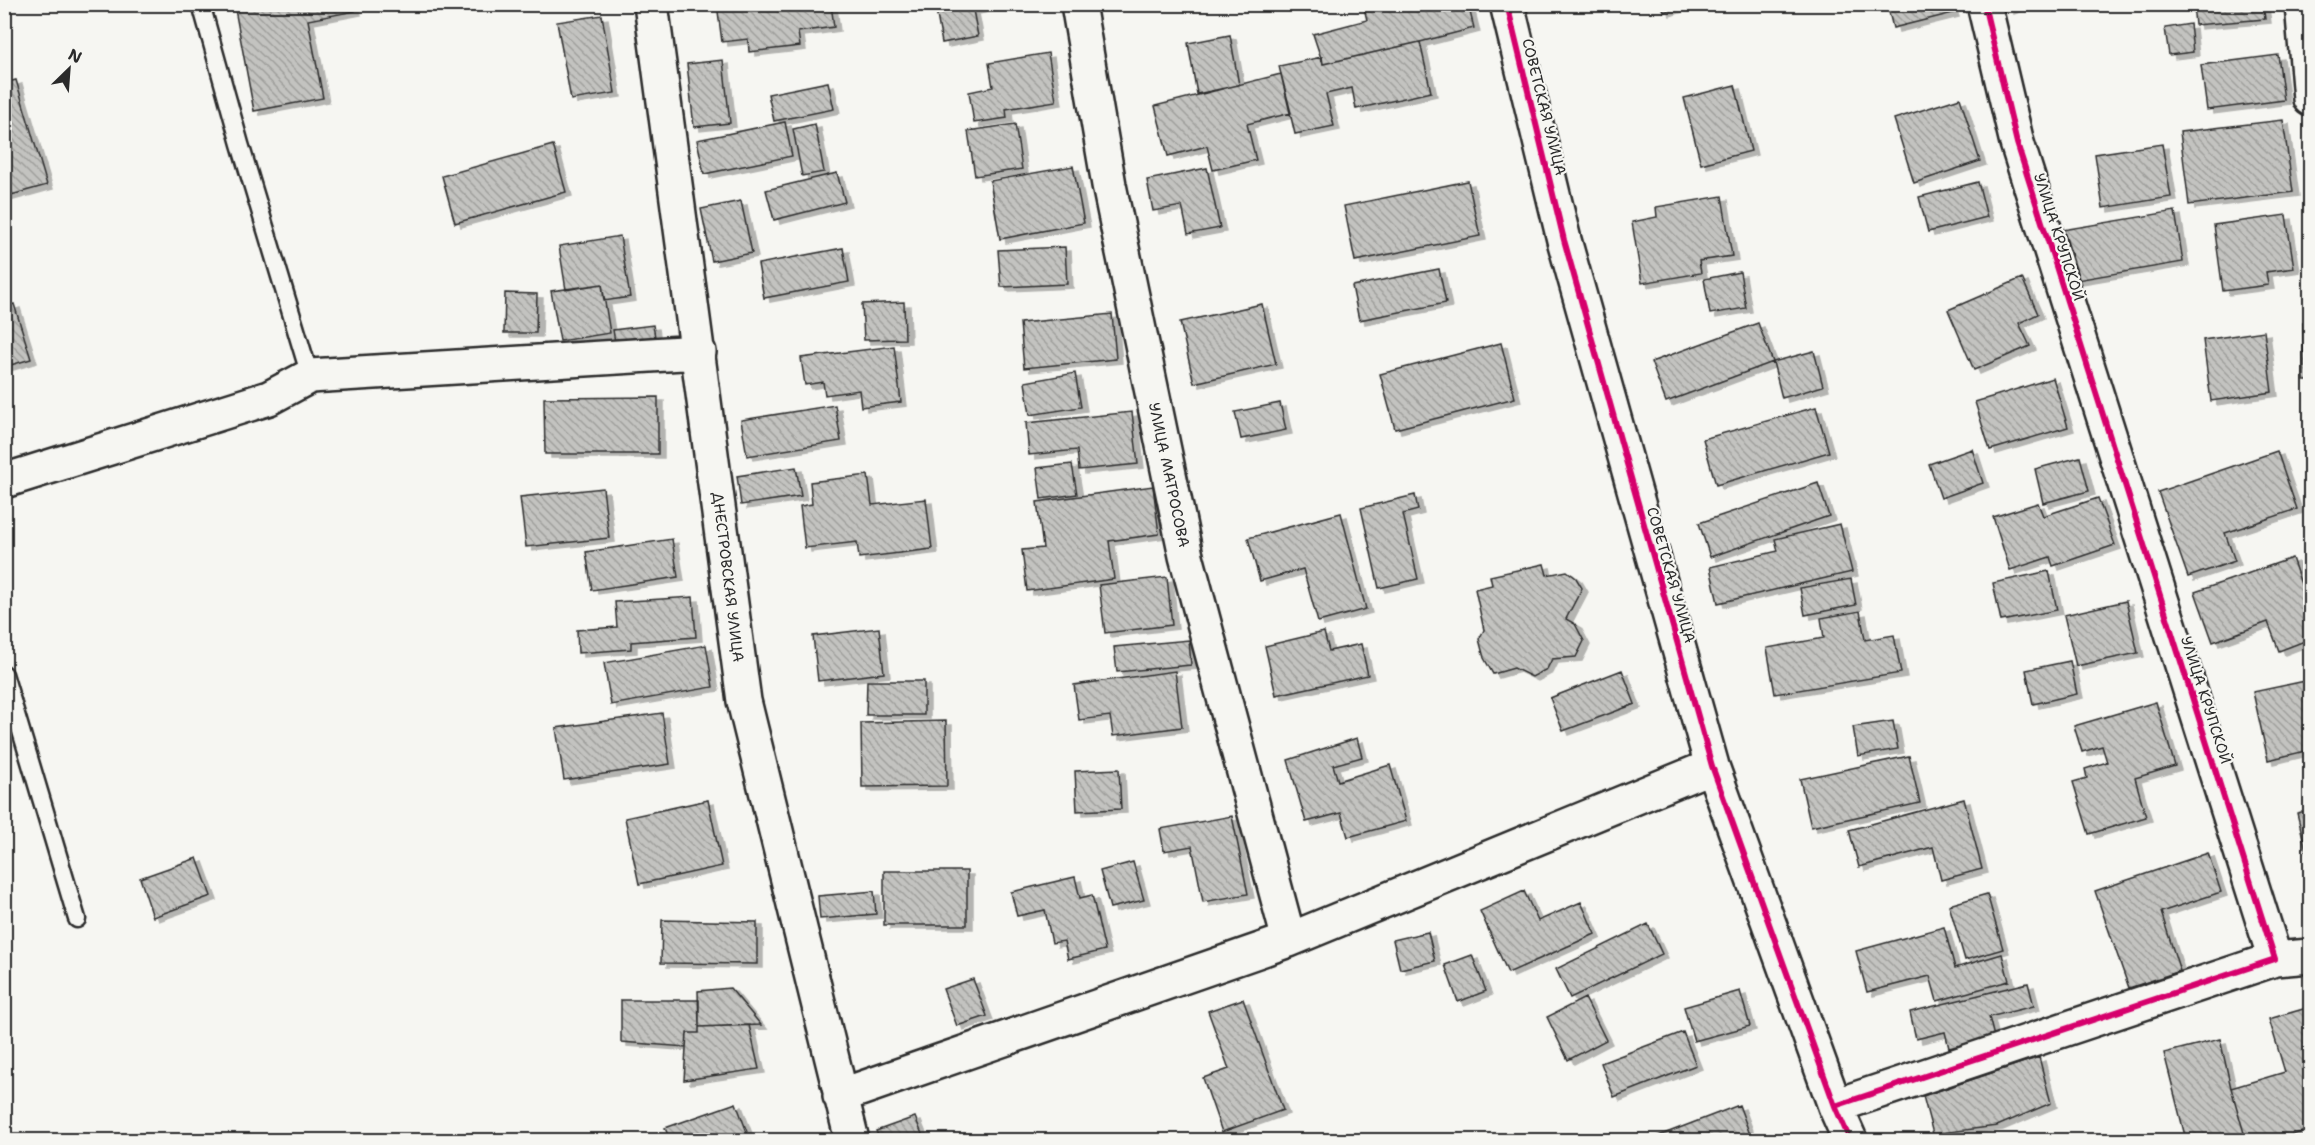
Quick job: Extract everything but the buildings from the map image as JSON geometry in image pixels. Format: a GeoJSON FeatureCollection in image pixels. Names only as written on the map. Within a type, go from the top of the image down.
{"type":"FeatureCollection","features":[{"type":"Feature","properties":{"kind":"street","name":"ДНЕСТРОВСКАЯ УЛИЦА"},"geometry":{"type":"LineString","coordinates":[[651,4],[744,701],[852,1140]]}},
{"type":"Feature","properties":{"kind":"street","name":"УЛИЦА МАТРОСОВА"},"geometry":{"type":"LineString","coordinates":[[1078,4],[1109,185],[1186,556],[1289,940]]}},
{"type":"Feature","properties":{"kind":"street","name":"СОВЕТСКАЯ УЛИЦА"},"geometry":{"type":"LineString","coordinates":[[1507,4],[1564,240],[1712,766],[1835,1106],[1850,1140]]}},
{"type":"Feature","properties":{"kind":"street","name":"УЛИЦА КРУПСКОЙ"},"geometry":{"type":"LineString","coordinates":[[1984,4],[2017,143],[2275,959]]}},
{"type":"Feature","properties":{"kind":"street"},"geometry":{"type":"LineString","coordinates":[[2302,4],[2310,99]]}},
{"type":"Feature","properties":{"kind":"street"},"geometry":{"type":"LineString","coordinates":[[4,481],[269,398],[310,376],[699,352]]}},
{"type":"Feature","properties":{"kind":"street"},"geometry":{"type":"LineString","coordinates":[[840,1096],[1289,940],[1712,766]]}},
{"type":"Feature","properties":{"kind":"street"},"geometry":{"type":"LineString","coordinates":[[1835,1106],[2275,959],[2310,956]]}},
{"type":"Feature","properties":{"kind":"lane"},"geometry":{"type":"LineString","coordinates":[[201,4],[240,144],[310,376]]}},
{"type":"Feature","properties":{"kind":"lane"},"geometry":{"type":"LineString","coordinates":[[4,674],[77,919]]}},
{"type":"Feature","properties":{"kind":"cycle path"},"geometry":{"type":"LineString","coordinates":[[1507,4],[1564,240],[1712,766],[1835,1106],[1850,1140]]}},
{"type":"Feature","properties":{"kind":"cycle path"},"geometry":{"type":"LineString","coordinates":[[1835,1106],[2275,959],[2017,143],[1984,4]]}}]}
